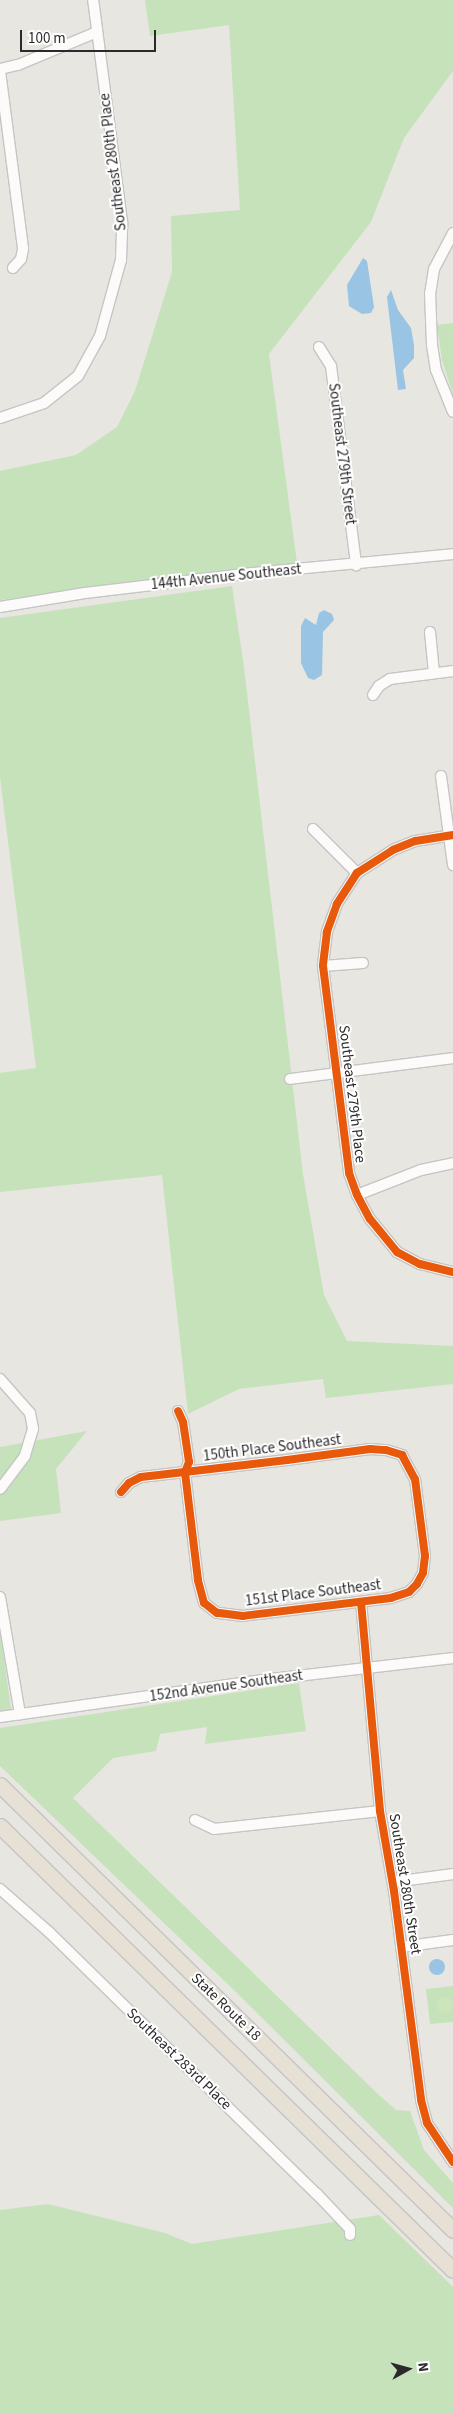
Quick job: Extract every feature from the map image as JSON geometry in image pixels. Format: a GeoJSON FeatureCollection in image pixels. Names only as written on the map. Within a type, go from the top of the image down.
{"type":"FeatureCollection","features":[{"type":"Feature","properties":{"kind":"highway","name":"State Route 18"},"geometry":{"type":"LineString","coordinates":[[0,1785],[453,2230]]}},
{"type":"Feature","properties":{"kind":"highway","name":"State Route 18"},"geometry":{"type":"LineString","coordinates":[[0,1826],[453,2270]]}},
{"type":"Feature","properties":{"kind":"street","name":"Southeast 280th Place"},"geometry":{"type":"LineString","coordinates":[[0,418],[44,403],[78,376],[100,336],[121,260],[122,222],[93,0]]}},
{"type":"Feature","properties":{"kind":"street"},"geometry":{"type":"LineString","coordinates":[[14,268],[21,259],[23,249],[0,70],[18,65],[97,32]]}},
{"type":"Feature","properties":{"kind":"street"},"geometry":{"type":"LineString","coordinates":[[453,233],[434,269],[430,293],[432,345],[436,370],[453,412]]}},
{"type":"Feature","properties":{"kind":"street","name":"Southeast 279th Street"},"geometry":{"type":"LineString","coordinates":[[318,347],[331,366],[356,565]]}},
{"type":"Feature","properties":{"kind":"street","name":"144th Avenue Southeast"},"geometry":{"type":"LineString","coordinates":[[0,607],[85,593],[253,573],[356,565],[453,554]]}},
{"type":"Feature","properties":{"kind":"street"},"geometry":{"type":"LineString","coordinates":[[430,632],[434,673]]}},
{"type":"Feature","properties":{"kind":"street"},"geometry":{"type":"LineString","coordinates":[[374,695],[379,686],[390,679],[453,671]]}},
{"type":"Feature","properties":{"kind":"street"},"geometry":{"type":"LineString","coordinates":[[441,776],[451,836],[453,865]]}},
{"type":"Feature","properties":{"kind":"street"},"geometry":{"type":"LineString","coordinates":[[313,830],[357,873],[393,850],[415,841],[451,836]]}},
{"type":"Feature","properties":{"kind":"street","name":"Southeast 279th Place"},"geometry":{"type":"LineString","coordinates":[[357,873],[336,904],[327,932],[323,966],[349,1174],[357,1195],[370,1219],[397,1252],[420,1264],[453,1272]]}},
{"type":"Feature","properties":{"kind":"street"},"geometry":{"type":"LineString","coordinates":[[323,966],[363,963]]}},
{"type":"Feature","properties":{"kind":"street"},"geometry":{"type":"LineString","coordinates":[[290,1079],[453,1058]]}},
{"type":"Feature","properties":{"kind":"street"},"geometry":{"type":"LineString","coordinates":[[357,1195],[421,1170],[453,1163]]}},
{"type":"Feature","properties":{"kind":"street"},"geometry":{"type":"LineString","coordinates":[[0,1379],[30,1413],[33,1429],[25,1456],[0,1489]]}},
{"type":"Feature","properties":{"kind":"street"},"geometry":{"type":"LineString","coordinates":[[178,1411],[183,1422],[189,1462],[185,1472]]}},
{"type":"Feature","properties":{"kind":"street","name":"150th Place Southeast"},"geometry":{"type":"LineString","coordinates":[[122,1492],[137,1478],[370,1449],[402,1455],[409,1464],[414,1479],[420,1509],[425,1556],[423,1573],[417,1584]]}},
{"type":"Feature","properties":{"kind":"street","name":"151st Place Southeast"},"geometry":{"type":"LineString","coordinates":[[185,1472],[198,1580],[204,1603],[224,1616],[243,1616],[391,1598],[409,1592],[417,1584]]}},
{"type":"Feature","properties":{"kind":"street"},"geometry":{"type":"LineString","coordinates":[[0,1597],[20,1714]]}},
{"type":"Feature","properties":{"kind":"street","name":"Southeast 280th Street"},"geometry":{"type":"LineString","coordinates":[[361,1602],[368,1668],[366,1688],[380,1811],[393,1882],[421,2100],[430,2129],[453,2162]]}},
{"type":"Feature","properties":{"kind":"street","name":"152nd Avenue Southeast"},"geometry":{"type":"LineString","coordinates":[[0,1717],[453,1658]]}},
{"type":"Feature","properties":{"kind":"street"},"geometry":{"type":"LineString","coordinates":[[195,1820],[214,1829],[380,1811]]}},
{"type":"Feature","properties":{"kind":"street"},"geometry":{"type":"LineString","coordinates":[[393,1882],[453,1874]]}},
{"type":"Feature","properties":{"kind":"street","name":"Southeast 283rd Place"},"geometry":{"type":"LineString","coordinates":[[0,1889],[49,1932],[318,2194],[350,2229],[350,2235]]}},
{"type":"Feature","properties":{"kind":"street"},"geometry":{"type":"LineString","coordinates":[[402,1947],[453,1940]]}},
{"type":"Feature","properties":{"kind":"green space"},"geometry":{"type":"Polygon","coordinates":[[[145,0],[453,0],[453,71],[404,138],[371,222],[269,354],[297,563],[0,600],[0,471],[76,455],[117,427],[135,391],[172,272],[171,216],[240,210],[229,25],[150,36],[145,0]]]}},
{"type":"Feature","properties":{"kind":"green space"},"geometry":{"type":"Polygon","coordinates":[[[453,323],[453,394],[442,360],[437,325],[453,323]]]}},
{"type":"Feature","properties":{"kind":"green space"},"geometry":{"type":"Polygon","coordinates":[[[232,586],[244,667],[303,1174],[324,1295],[347,1341],[453,1346],[453,1384],[326,1398],[323,1379],[239,1389],[188,1414],[162,1175],[0,1192],[0,1073],[36,1068],[0,777],[0,618],[232,586]]]}},
{"type":"Feature","properties":{"kind":"green space"},"geometry":{"type":"Polygon","coordinates":[[[87,1431],[56,1469],[61,1513],[0,1521],[0,1447],[87,1431]]]}},
{"type":"Feature","properties":{"kind":"green space"},"geometry":{"type":"Polygon","coordinates":[[[0,1630],[11,1709],[0,1711],[0,1630]]]}},
{"type":"Feature","properties":{"kind":"green space"},"geometry":{"type":"Polygon","coordinates":[[[299,1683],[306,1731],[205,1744],[207,1727],[160,1734],[156,1751],[113,1758],[73,1798],[379,2095],[396,2110],[410,2111],[424,2150],[453,2183],[453,2208],[237,1993],[0,1766],[0,1728],[299,1683]]]}},
{"type":"Feature","properties":{"kind":"green space"},"geometry":{"type":"Polygon","coordinates":[[[453,1986],[453,2022],[430,2024],[426,1989],[453,1986]]]}},
{"type":"Feature","properties":{"kind":"green space"},"geometry":{"type":"Polygon","coordinates":[[[445,1997],[451,1999],[453,2005],[451,2011],[445,2013],[439,2011],[437,2005],[439,1999],[445,1997]]]}},
{"type":"Feature","properties":{"kind":"green space"},"geometry":{"type":"Polygon","coordinates":[[[48,2204],[165,2233],[192,2244],[379,2215],[453,2287],[453,2414],[0,2414],[0,2210],[48,2204]]]}},
{"type":"Feature","properties":{"kind":"water"},"geometry":{"type":"Polygon","coordinates":[[[363,258],[367,261],[374,307],[371,313],[362,314],[349,306],[347,285],[363,258]]]}},
{"type":"Feature","properties":{"kind":"water"},"geometry":{"type":"Polygon","coordinates":[[[391,290],[398,310],[411,328],[414,345],[414,358],[403,370],[406,389],[398,390],[387,297],[391,290]]]}},
{"type":"Feature","properties":{"kind":"water"},"geometry":{"type":"Polygon","coordinates":[[[324,610],[332,614],[334,620],[323,632],[322,675],[314,680],[308,678],[301,663],[301,626],[305,618],[316,625],[319,613],[324,610]]]}},
{"type":"Feature","properties":{"kind":"water"},"geometry":{"type":"Polygon","coordinates":[[[434,1959],[440,1959],[445,1964],[443,1973],[434,1975],[429,1970],[429,1964],[434,1959]]]}},
{"type":"Feature","properties":{"kind":"cycle path"},"geometry":{"type":"LineString","coordinates":[[453,835],[415,841],[393,850],[357,873],[337,904],[327,932],[323,966],[349,1173],[357,1195],[370,1219],[397,1252],[420,1264],[453,1272]]}},
{"type":"Feature","properties":{"kind":"cycle path"},"geometry":{"type":"LineString","coordinates":[[121,1492],[129,1483],[141,1477],[185,1472],[287,1460],[370,1449],[386,1450],[402,1455],[415,1479],[425,1556],[423,1573],[417,1584],[409,1592],[391,1598],[243,1616],[217,1613],[204,1603],[198,1580],[185,1472],[189,1462],[183,1422],[178,1411]]}},
{"type":"Feature","properties":{"kind":"cycle path"},"geometry":{"type":"LineString","coordinates":[[361,1602],[380,1811],[394,1891],[421,2100],[427,2123],[453,2162]]}}]}
